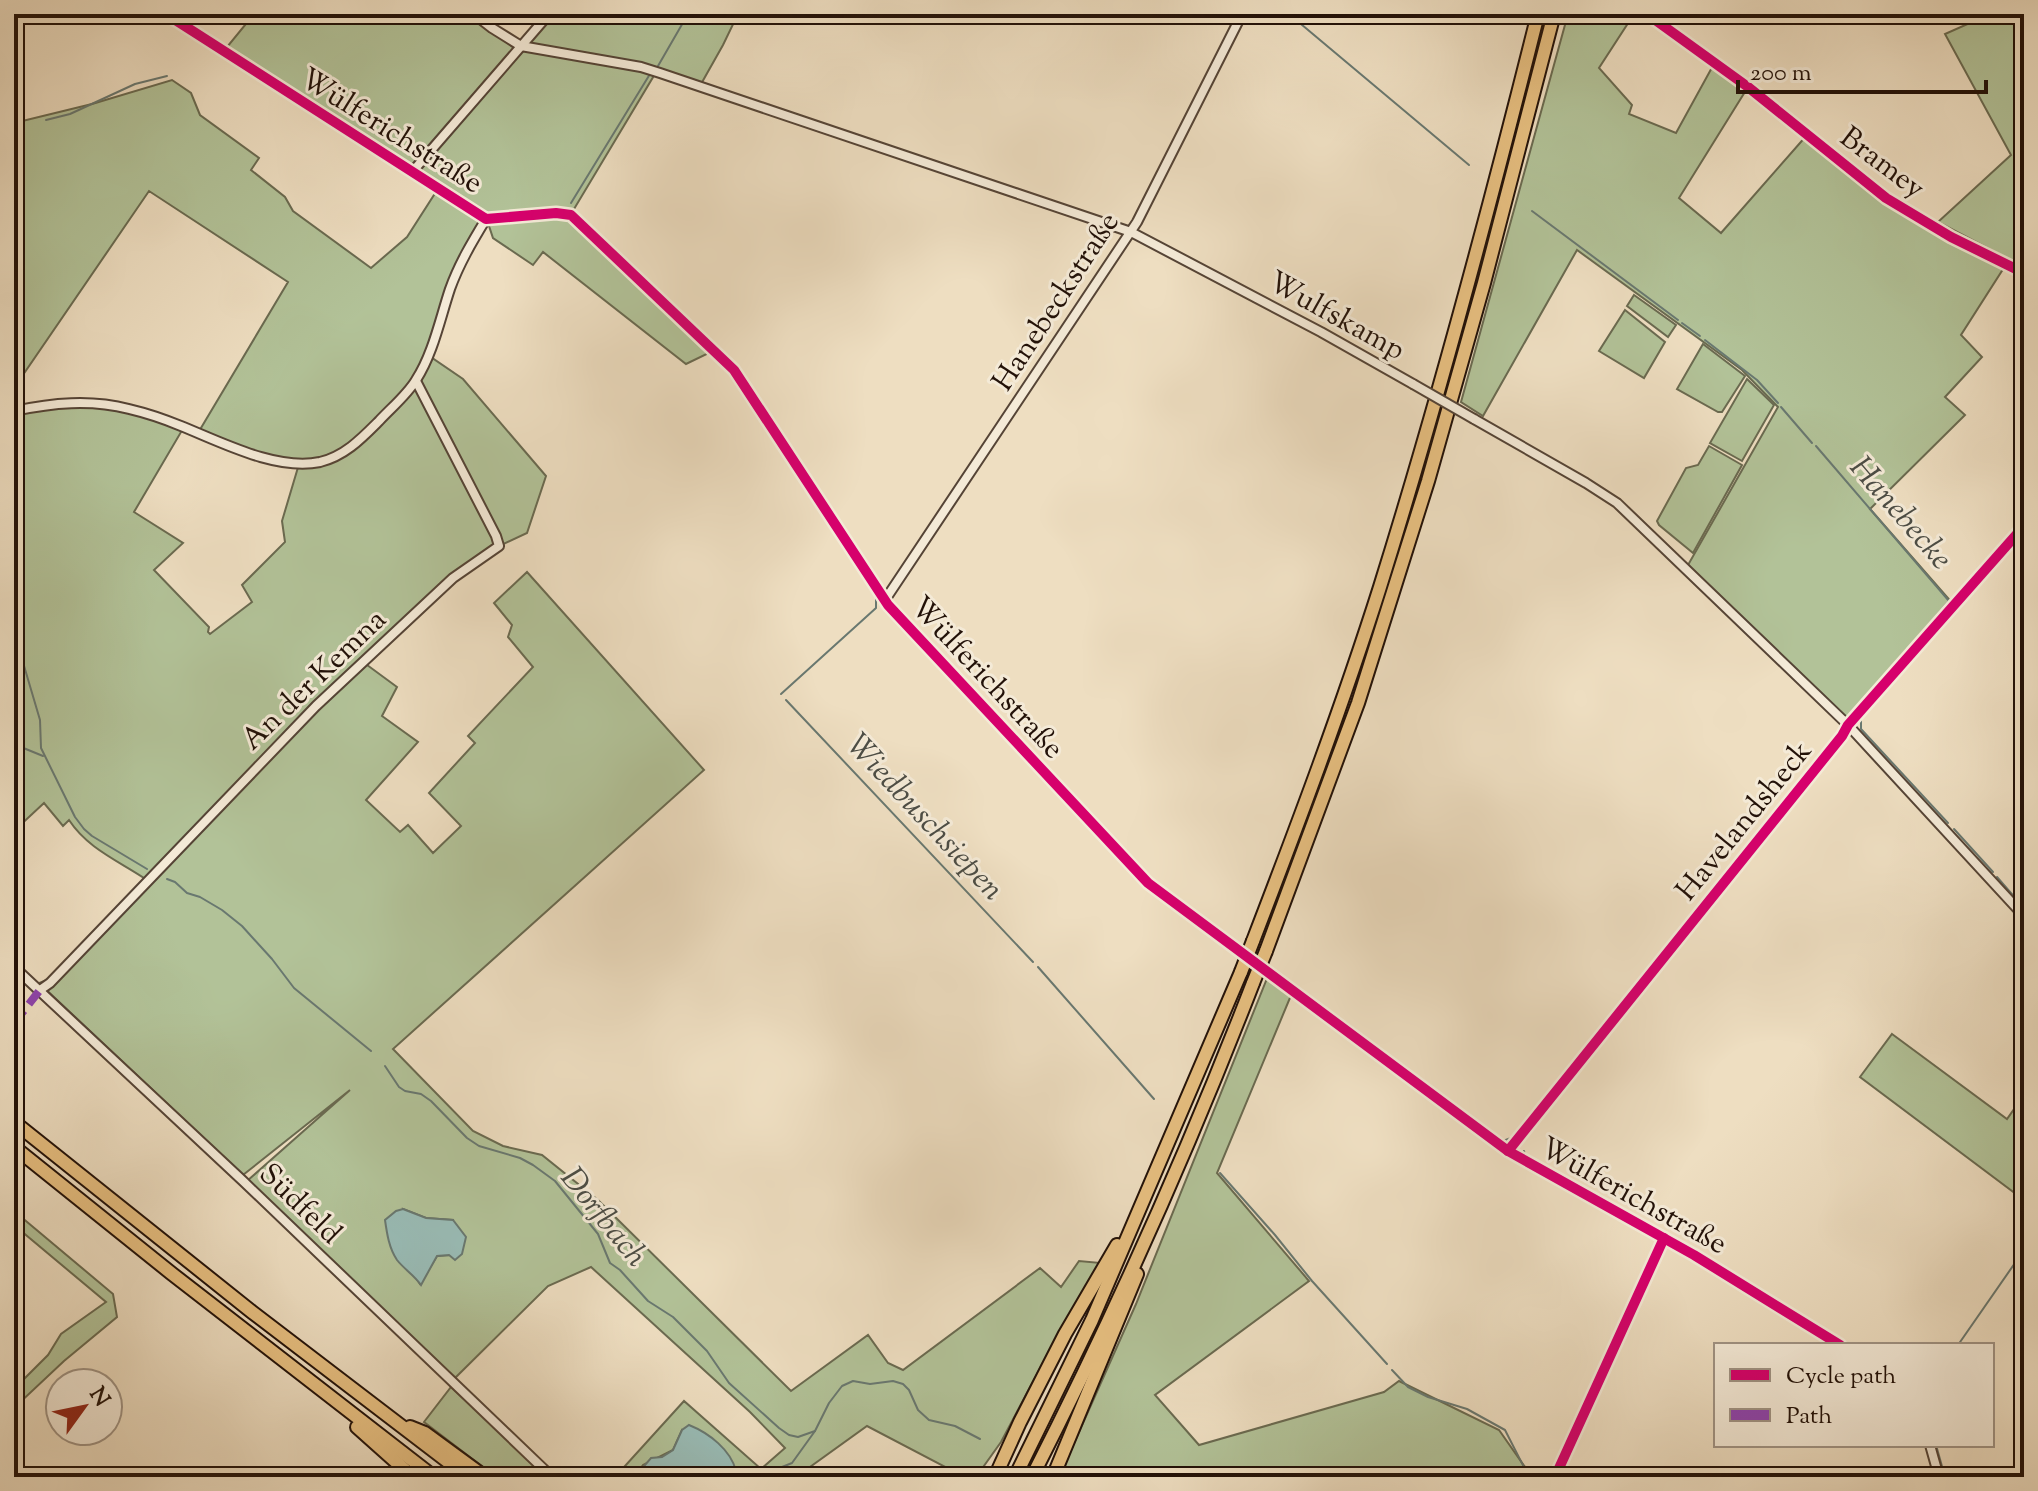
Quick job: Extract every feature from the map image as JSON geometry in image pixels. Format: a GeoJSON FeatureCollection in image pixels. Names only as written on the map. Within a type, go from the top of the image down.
{"type":"FeatureCollection","features":[{"type":"Feature","properties":{"kind":"highway"},"geometry":{"type":"LineString","coordinates":[[1015,1477],[1092,1320],[1146,1198],[1241,972],[1312,785],[1379,588],[1452,343],[1538,14]]}},
{"type":"Feature","properties":{"kind":"highway"},"geometry":{"type":"LineString","coordinates":[[1053,1477],[1127,1301],[1164,1199],[1266,951],[1358,703],[1424,495],[1484,283],[1554,14]]}},
{"type":"Feature","properties":{"kind":"highway"},"geometry":{"type":"LineString","coordinates":[[14,1122],[252,1312],[468,1477]]}},
{"type":"Feature","properties":{"kind":"highway"},"geometry":{"type":"LineString","coordinates":[[14,1147],[434,1477]]}},
{"type":"Feature","properties":{"kind":"highway"},"geometry":{"type":"LineString","coordinates":[[995,1477],[1065,1334],[1112,1256],[1126,1225],[1146,1198]]}},
{"type":"Feature","properties":{"kind":"highway"},"geometry":{"type":"LineString","coordinates":[[1032,1477],[1164,1199]]}},
{"type":"Feature","properties":{"kind":"highway"},"geometry":{"type":"LineString","coordinates":[[337,1403],[360,1430],[413,1477]]}},
{"type":"Feature","properties":{"kind":"highway"},"geometry":{"type":"LineString","coordinates":[[395,1421],[425,1433],[485,1477]]}},
{"type":"Feature","properties":{"kind":"highway"},"geometry":{"type":"LineString","coordinates":[[986,1477],[1020,1422]]}},
{"type":"Feature","properties":{"kind":"street","name":"Wülferichstraße"},"geometry":{"type":"LineString","coordinates":[[166,14],[486,219],[556,213],[571,215],[715,350],[741,380],[888,605],[1148,883],[1508,1151],[1694,1255],[1837,1343]]}},
{"type":"Feature","properties":{"kind":"street","name":"Wulfskamp"},"geometry":{"type":"LineString","coordinates":[[474,14],[521,46],[641,67],[1131,232],[1321,332],[1552,463],[1617,503],[1848,725],[2024,916]]}},
{"type":"Feature","properties":{"kind":"street"},"geometry":{"type":"LineString","coordinates":[[413,171],[549,14]]}},
{"type":"Feature","properties":{"kind":"street","name":"Hanebeckstraße"},"geometry":{"type":"LineString","coordinates":[[885,600],[1131,232],[1242,14]]}},
{"type":"Feature","properties":{"kind":"street","name":"Bramey"},"geometry":{"type":"LineString","coordinates":[[1647,14],[1748,87],[1886,198],[1951,237],[2024,273]]}},
{"type":"Feature","properties":{"kind":"street"},"geometry":{"type":"LineString","coordinates":[[14,411],[74,402],[125,408],[170,421],[260,457],[291,463],[330,459],[354,445],[416,381],[464,255],[486,219]]}},
{"type":"Feature","properties":{"kind":"street","name":"An der Kemna"},"geometry":{"type":"LineString","coordinates":[[40,990],[316,706],[453,578],[499,546],[416,381]]}},
{"type":"Feature","properties":{"kind":"street","name":"Havelandsheck"},"geometry":{"type":"LineString","coordinates":[[1508,1151],[1848,725],[2024,526]]}},
{"type":"Feature","properties":{"kind":"street","name":"Südfeld"},"geometry":{"type":"LineString","coordinates":[[14,967],[552,1477]]}},
{"type":"Feature","properties":{"kind":"street"},"geometry":{"type":"LineString","coordinates":[[1931,1447],[1939,1477]]}},
{"type":"Feature","properties":{"kind":"green space"},"geometry":{"type":"Polygon","coordinates":[[[254,14],[470,14],[519,52],[550,14],[738,14],[701,84],[655,74],[571,214],[715,350],[686,364],[543,252],[533,265],[493,238],[487,220],[464,255],[428,355],[463,379],[546,476],[527,533],[499,546],[453,578],[363,662],[397,687],[382,716],[418,742],[366,800],[400,832],[408,825],[433,853],[461,826],[429,793],[475,743],[468,736],[533,667],[508,637],[512,625],[494,603],[527,572],[704,770],[393,1049],[473,1131],[503,1146],[542,1155],[598,1200],[791,1391],[868,1335],[888,1363],[903,1370],[1040,1268],[1061,1287],[1079,1261],[1101,1263],[1001,1442],[976,1477],[951,1477],[955,1472],[867,1426],[796,1477],[733,1477],[736,1471],[682,1430],[673,1450],[643,1465],[638,1477],[615,1477],[684,1401],[761,1469],[785,1448],[750,1412],[591,1267],[548,1286],[454,1379],[247,1181],[350,1090],[243,1175],[39,983],[52,978],[147,880],[95,847],[69,820],[63,826],[44,803],[14,831],[14,411],[91,403],[184,427],[134,512],[183,543],[154,570],[209,627],[210,634],[252,602],[242,585],[285,542],[282,521],[299,464],[273,459],[198,433],[288,282],[149,191],[14,388],[14,123],[172,80],[191,93],[200,115],[259,158],[251,170],[285,197],[293,211],[371,268],[407,237],[441,184],[227,47],[254,14]],[[403,1209],[414,1275],[420,1284],[437,1256],[449,1255],[453,1220],[426,1218],[403,1209]]]}},
{"type":"Feature","properties":{"kind":"green space"},"geometry":{"type":"Polygon","coordinates":[[[1568,14],[1634,14],[1599,68],[1632,105],[1629,114],[1676,133],[1715,62],[1748,87],[1679,198],[1721,233],[1807,135],[1870,189],[2005,266],[1961,335],[1982,357],[1945,397],[1965,415],[1870,509],[1954,605],[1849,720],[1688,565],[1778,407],[1742,370],[1577,250],[1483,416],[1461,402],[1568,14]]]}},
{"type":"Feature","properties":{"kind":"green space"},"geometry":{"type":"Polygon","coordinates":[[[1990,14],[2024,14],[2024,267],[1938,222],[2011,155],[1945,34],[1990,14]]]}},
{"type":"Feature","properties":{"kind":"green space"},"geometry":{"type":"Polygon","coordinates":[[[1634,295],[1676,325],[1668,337],[1627,306],[1634,295]]]}},
{"type":"Feature","properties":{"kind":"green space"},"geometry":{"type":"Polygon","coordinates":[[[1625,310],[1665,342],[1644,378],[1599,351],[1625,310]]]}},
{"type":"Feature","properties":{"kind":"green space"},"geometry":{"type":"Polygon","coordinates":[[[1703,344],[1745,376],[1722,412],[1677,389],[1703,344]]]}},
{"type":"Feature","properties":{"kind":"green space"},"geometry":{"type":"Polygon","coordinates":[[[1747,379],[1774,405],[1742,461],[1710,443],[1747,379]]]}},
{"type":"Feature","properties":{"kind":"green space"},"geometry":{"type":"Polygon","coordinates":[[[1709,446],[1742,465],[1693,553],[1657,521],[1686,468],[1698,465],[1709,446]]]}},
{"type":"Feature","properties":{"kind":"green space"},"geometry":{"type":"Polygon","coordinates":[[[1268,976],[1292,993],[1217,1173],[1309,1281],[1155,1395],[1199,1445],[1384,1392],[1399,1381],[1499,1430],[1532,1477],[1059,1477],[1136,1304],[1268,976]]]}},
{"type":"Feature","properties":{"kind":"green space"},"geometry":{"type":"Polygon","coordinates":[[[1892,1034],[2007,1119],[2024,1095],[2024,1200],[1860,1077],[1892,1034]]]}},
{"type":"Feature","properties":{"kind":"green space"},"geometry":{"type":"Polygon","coordinates":[[[14,1211],[113,1294],[117,1317],[58,1367],[44,1367],[44,1380],[14,1408],[14,1389],[48,1355],[61,1334],[106,1302],[14,1225],[14,1211]]]}},
{"type":"Feature","properties":{"kind":"green space"},"geometry":{"type":"Polygon","coordinates":[[[451,1387],[549,1477],[496,1477],[424,1422],[451,1387]]]}},
{"type":"Feature","properties":{"kind":"water"},"geometry":{"type":"Polygon","coordinates":[[[403,1209],[426,1218],[453,1220],[466,1237],[462,1254],[455,1260],[449,1255],[437,1256],[421,1285],[397,1260],[389,1241],[385,1220],[403,1209]]]}},
{"type":"Feature","properties":{"kind":"water"},"geometry":{"type":"Polygon","coordinates":[[[689,1425],[724,1449],[736,1471],[733,1477],[719,1477],[707,1471],[702,1472],[700,1477],[638,1477],[651,1458],[662,1457],[673,1450],[682,1430],[689,1425]]]}},
{"type":"Feature","properties":{"kind":"waterway","name":"Wiedbuschsiepen"},"geometry":{"type":"LineString","coordinates":[[658,66],[688,14]]}},
{"type":"Feature","properties":{"kind":"waterway","name":"Hanebecke"},"geometry":{"type":"LineString","coordinates":[[1289,14],[1469,165]]}},
{"type":"Feature","properties":{"kind":"waterway","name":"Wiedbuschsiepen"},"geometry":{"type":"LineString","coordinates":[[571,203],[650,74]]}},
{"type":"Feature","properties":{"kind":"waterway"},"geometry":{"type":"LineString","coordinates":[[46,120],[70,114],[135,84],[167,76]]}},
{"type":"Feature","properties":{"kind":"waterway","name":"Hanebecke"},"geometry":{"type":"LineString","coordinates":[[1532,211],[1678,320]]}},
{"type":"Feature","properties":{"kind":"waterway","name":"Wiedbuschsiepen"},"geometry":{"type":"LineString","coordinates":[[570,221],[610,259]]}},
{"type":"Feature","properties":{"kind":"waterway","name":"Wiedbuschsiepen"},"geometry":{"type":"LineString","coordinates":[[618,266],[727,370],[833,531]]}},
{"type":"Feature","properties":{"kind":"waterway"},"geometry":{"type":"LineString","coordinates":[[660,292],[694,324]]}},
{"type":"Feature","properties":{"kind":"waterway","name":"Hanebecke"},"geometry":{"type":"LineString","coordinates":[[1682,323],[1700,336]]}},
{"type":"Feature","properties":{"kind":"waterway"},"geometry":{"type":"LineString","coordinates":[[697,327],[746,378]]}},
{"type":"Feature","properties":{"kind":"waterway","name":"Hanebecke"},"geometry":{"type":"LineString","coordinates":[[1705,340],[1757,380],[1778,403]]}},
{"type":"Feature","properties":{"kind":"waterway"},"geometry":{"type":"LineString","coordinates":[[750,385],[810,477]]}},
{"type":"Feature","properties":{"kind":"waterway","name":"Hanebecke"},"geometry":{"type":"LineString","coordinates":[[1781,407],[1812,443]]}},
{"type":"Feature","properties":{"kind":"waterway","name":"Hanebecke"},"geometry":{"type":"LineString","coordinates":[[1816,446],[1949,601],[1912,644]]}},
{"type":"Feature","properties":{"kind":"waterway"},"geometry":{"type":"LineString","coordinates":[[815,485],[843,526]]}},
{"type":"Feature","properties":{"kind":"waterway"},"geometry":{"type":"LineString","coordinates":[[847,532],[882,586]]}},
{"type":"Feature","properties":{"kind":"waterway","name":"Wiedbuschsiepen"},"geometry":{"type":"LineString","coordinates":[[781,694],[876,608],[876,597],[839,540]]}},
{"type":"Feature","properties":{"kind":"waterway"},"geometry":{"type":"LineString","coordinates":[[894,603],[909,621]]}},
{"type":"Feature","properties":{"kind":"waterway"},"geometry":{"type":"LineString","coordinates":[[913,625],[972,688]]}},
{"type":"Feature","properties":{"kind":"waterway","name":"Dorfbach"},"geometry":{"type":"LineString","coordinates":[[14,648],[22,659],[40,720],[41,748],[75,817],[92,836],[147,869]]}},
{"type":"Feature","properties":{"kind":"waterway","name":"Hanebecke"},"geometry":{"type":"LineString","coordinates":[[1854,711],[1907,649]]}},
{"type":"Feature","properties":{"kind":"waterway"},"geometry":{"type":"LineString","coordinates":[[977,693],[1038,758]]}},
{"type":"Feature","properties":{"kind":"waterway","name":"Wiedbuschsiepen"},"geometry":{"type":"LineString","coordinates":[[786,700],[1033,962]]}},
{"type":"Feature","properties":{"kind":"waterway","name":"Hanebecke"},"geometry":{"type":"LineString","coordinates":[[1861,717],[1861,729],[1948,823]]}},
{"type":"Feature","properties":{"kind":"waterway"},"geometry":{"type":"LineString","coordinates":[[14,747],[43,756]]}},
{"type":"Feature","properties":{"kind":"waterway"},"geometry":{"type":"LineString","coordinates":[[1042,763],[1084,807]]}},
{"type":"Feature","properties":{"kind":"waterway"},"geometry":{"type":"LineString","coordinates":[[1089,813],[1127,853]]}},
{"type":"Feature","properties":{"kind":"waterway","name":"Hanebecke"},"geometry":{"type":"LineString","coordinates":[[1954,829],[1993,872]]}},
{"type":"Feature","properties":{"kind":"waterway"},"geometry":{"type":"LineString","coordinates":[[1130,856],[1150,877]]}},
{"type":"Feature","properties":{"kind":"waterway","name":"Hanebecke"},"geometry":{"type":"LineString","coordinates":[[1997,877],[2017,900]]}},
{"type":"Feature","properties":{"kind":"waterway","name":"Dorfbach"},"geometry":{"type":"LineString","coordinates":[[167,879],[222,910],[242,926],[294,988],[371,1051]]}},
{"type":"Feature","properties":{"kind":"waterway"},"geometry":{"type":"LineString","coordinates":[[1155,881],[1169,892]]}},
{"type":"Feature","properties":{"kind":"waterway"},"geometry":{"type":"LineString","coordinates":[[1172,895],[1189,907]]}},
{"type":"Feature","properties":{"kind":"waterway"},"geometry":{"type":"LineString","coordinates":[[1195,912],[1235,941]]}},
{"type":"Feature","properties":{"kind":"waterway","name":"Wiedbuschsiepen"},"geometry":{"type":"LineString","coordinates":[[1038,967],[1154,1099]]}},
{"type":"Feature","properties":{"kind":"waterway"},"geometry":{"type":"LineString","coordinates":[[1297,987],[1339,1018]]}},
{"type":"Feature","properties":{"kind":"waterway"},"geometry":{"type":"LineString","coordinates":[[1345,1022],[1384,1052]]}},
{"type":"Feature","properties":{"kind":"waterway"},"geometry":{"type":"LineString","coordinates":[[1388,1055],[1408,1069]]}},
{"type":"Feature","properties":{"kind":"waterway","name":"Dorfbach"},"geometry":{"type":"LineString","coordinates":[[385,1066],[399,1087],[421,1094],[431,1101],[467,1138],[479,1146],[520,1158],[555,1181],[598,1234],[610,1263],[648,1301],[673,1317],[707,1351],[729,1383],[789,1435],[798,1437],[815,1431]]}},
{"type":"Feature","properties":{"kind":"waterway"},"geometry":{"type":"LineString","coordinates":[[1414,1074],[1469,1115]]}},
{"type":"Feature","properties":{"kind":"waterway"},"geometry":{"type":"LineString","coordinates":[[1474,1119],[1503,1141],[1511,1138]]}},
{"type":"Feature","properties":{"kind":"waterway"},"geometry":{"type":"LineString","coordinates":[[1524,1151],[1525,1155],[1664,1232]]}},
{"type":"Feature","properties":{"kind":"waterway","name":"Wiedbuschsiepen"},"geometry":{"type":"LineString","coordinates":[[1220,1173],[1387,1364]]}},
{"type":"Feature","properties":{"kind":"waterway"},"geometry":{"type":"LineString","coordinates":[[1670,1235],[1707,1256]]}},
{"type":"Feature","properties":{"kind":"waterway","name":"Hanebecke"},"geometry":{"type":"LineString","coordinates":[[1959,1343],[2024,1250]]}},
{"type":"Feature","properties":{"kind":"waterway"},"geometry":{"type":"LineString","coordinates":[[1711,1259],[1776,1299]]}},
{"type":"Feature","properties":{"kind":"waterway"},"geometry":{"type":"LineString","coordinates":[[1780,1302],[1819,1326]]}},
{"type":"Feature","properties":{"kind":"waterway"},"geometry":{"type":"LineString","coordinates":[[1824,1329],[1846,1343]]}},
{"type":"Feature","properties":{"kind":"waterway","name":"Wiedbuschsiepen"},"geometry":{"type":"LineString","coordinates":[[1392,1370],[1408,1387],[1467,1409],[1505,1430],[1529,1477]]}},
{"type":"Feature","properties":{"kind":"waterway"},"geometry":{"type":"LineString","coordinates":[[769,1477],[772,1471],[792,1463],[815,1431],[829,1403],[842,1386],[853,1381],[903,1384],[918,1410],[929,1420],[955,1426],[980,1439]]}},
{"type":"Feature","properties":{"kind":"waterway"},"geometry":{"type":"LineString","coordinates":[[1937,1447],[1945,1477]]}},
{"type":"Feature","properties":{"kind":"waterway"},"geometry":{"type":"LineString","coordinates":[[1271,1477],[1316,1477]]}},
{"type":"Feature","properties":{"kind":"waterway"},"geometry":{"type":"LineString","coordinates":[[1431,1477],[1443,1477]]}},
{"type":"Feature","properties":{"kind":"marked path"},"geometry":{"type":"LineString","coordinates":[[14,1023],[40,990]]}},
{"type":"Feature","properties":{"kind":"cycle path"},"geometry":{"type":"LineString","coordinates":[[166,14],[486,219],[556,213],[571,215],[734,370],[888,605],[1148,883],[1508,1151],[1694,1255],[1837,1343]]}},
{"type":"Feature","properties":{"kind":"cycle path"},"geometry":{"type":"LineString","coordinates":[[1647,14],[1748,87],[1886,198],[1951,237],[2024,273]]}},
{"type":"Feature","properties":{"kind":"cycle path"},"geometry":{"type":"LineString","coordinates":[[1508,1151],[1848,725],[2024,526]]}},
{"type":"Feature","properties":{"kind":"cycle path"},"geometry":{"type":"LineString","coordinates":[[1555,1477],[1664,1238]]}}]}
